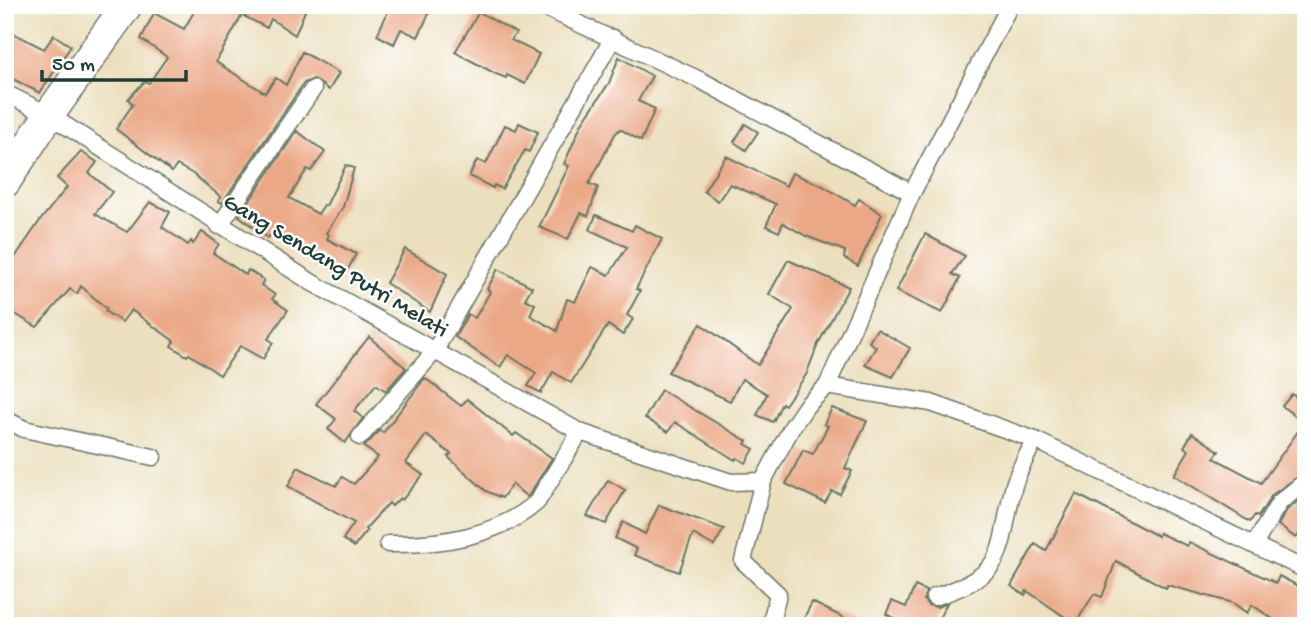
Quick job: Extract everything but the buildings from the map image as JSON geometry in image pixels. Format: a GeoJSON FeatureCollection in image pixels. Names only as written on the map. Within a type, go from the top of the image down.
{"type":"FeatureCollection","features":[{"type":"Feature","properties":{"kind":"highway"},"geometry":{"type":"LineString","coordinates":[[5,182],[49,114],[127,5]]}},
{"type":"Feature","properties":{"kind":"street"},"geometry":{"type":"LineString","coordinates":[[539,5],[702,81],[912,193]]}},
{"type":"Feature","properties":{"kind":"street"},"geometry":{"type":"LineString","coordinates":[[769,626],[778,594],[743,561],[763,481],[800,416],[827,386],[912,193],[1010,5]]}},
{"type":"Feature","properties":{"kind":"street"},"geometry":{"type":"LineString","coordinates":[[360,437],[434,352],[613,38]]}},
{"type":"Feature","properties":{"kind":"street"},"geometry":{"type":"LineString","coordinates":[[219,226],[313,89]]}},
{"type":"Feature","properties":{"kind":"street","name":"Gang Sendang Putri Melati"},"geometry":{"type":"LineString","coordinates":[[5,93],[49,114],[219,226],[434,352],[580,432],[732,482],[763,481]]}},
{"type":"Feature","properties":{"kind":"street"},"geometry":{"type":"LineString","coordinates":[[827,386],[932,403],[1035,440],[1306,570]]}},
{"type":"Feature","properties":{"kind":"street"},"geometry":{"type":"LineString","coordinates":[[5,419],[24,429],[153,457]]}},
{"type":"Feature","properties":{"kind":"street"},"geometry":{"type":"LineString","coordinates":[[388,544],[425,545],[472,535],[528,510],[537,502],[580,432]]}},
{"type":"Feature","properties":{"kind":"street"},"geometry":{"type":"LineString","coordinates":[[934,597],[964,588],[984,573],[1000,553],[1018,473],[1035,440]]}},
{"type":"Feature","properties":{"kind":"street"},"geometry":{"type":"LineString","coordinates":[[1254,545],[1279,503],[1306,481]]}}]}
